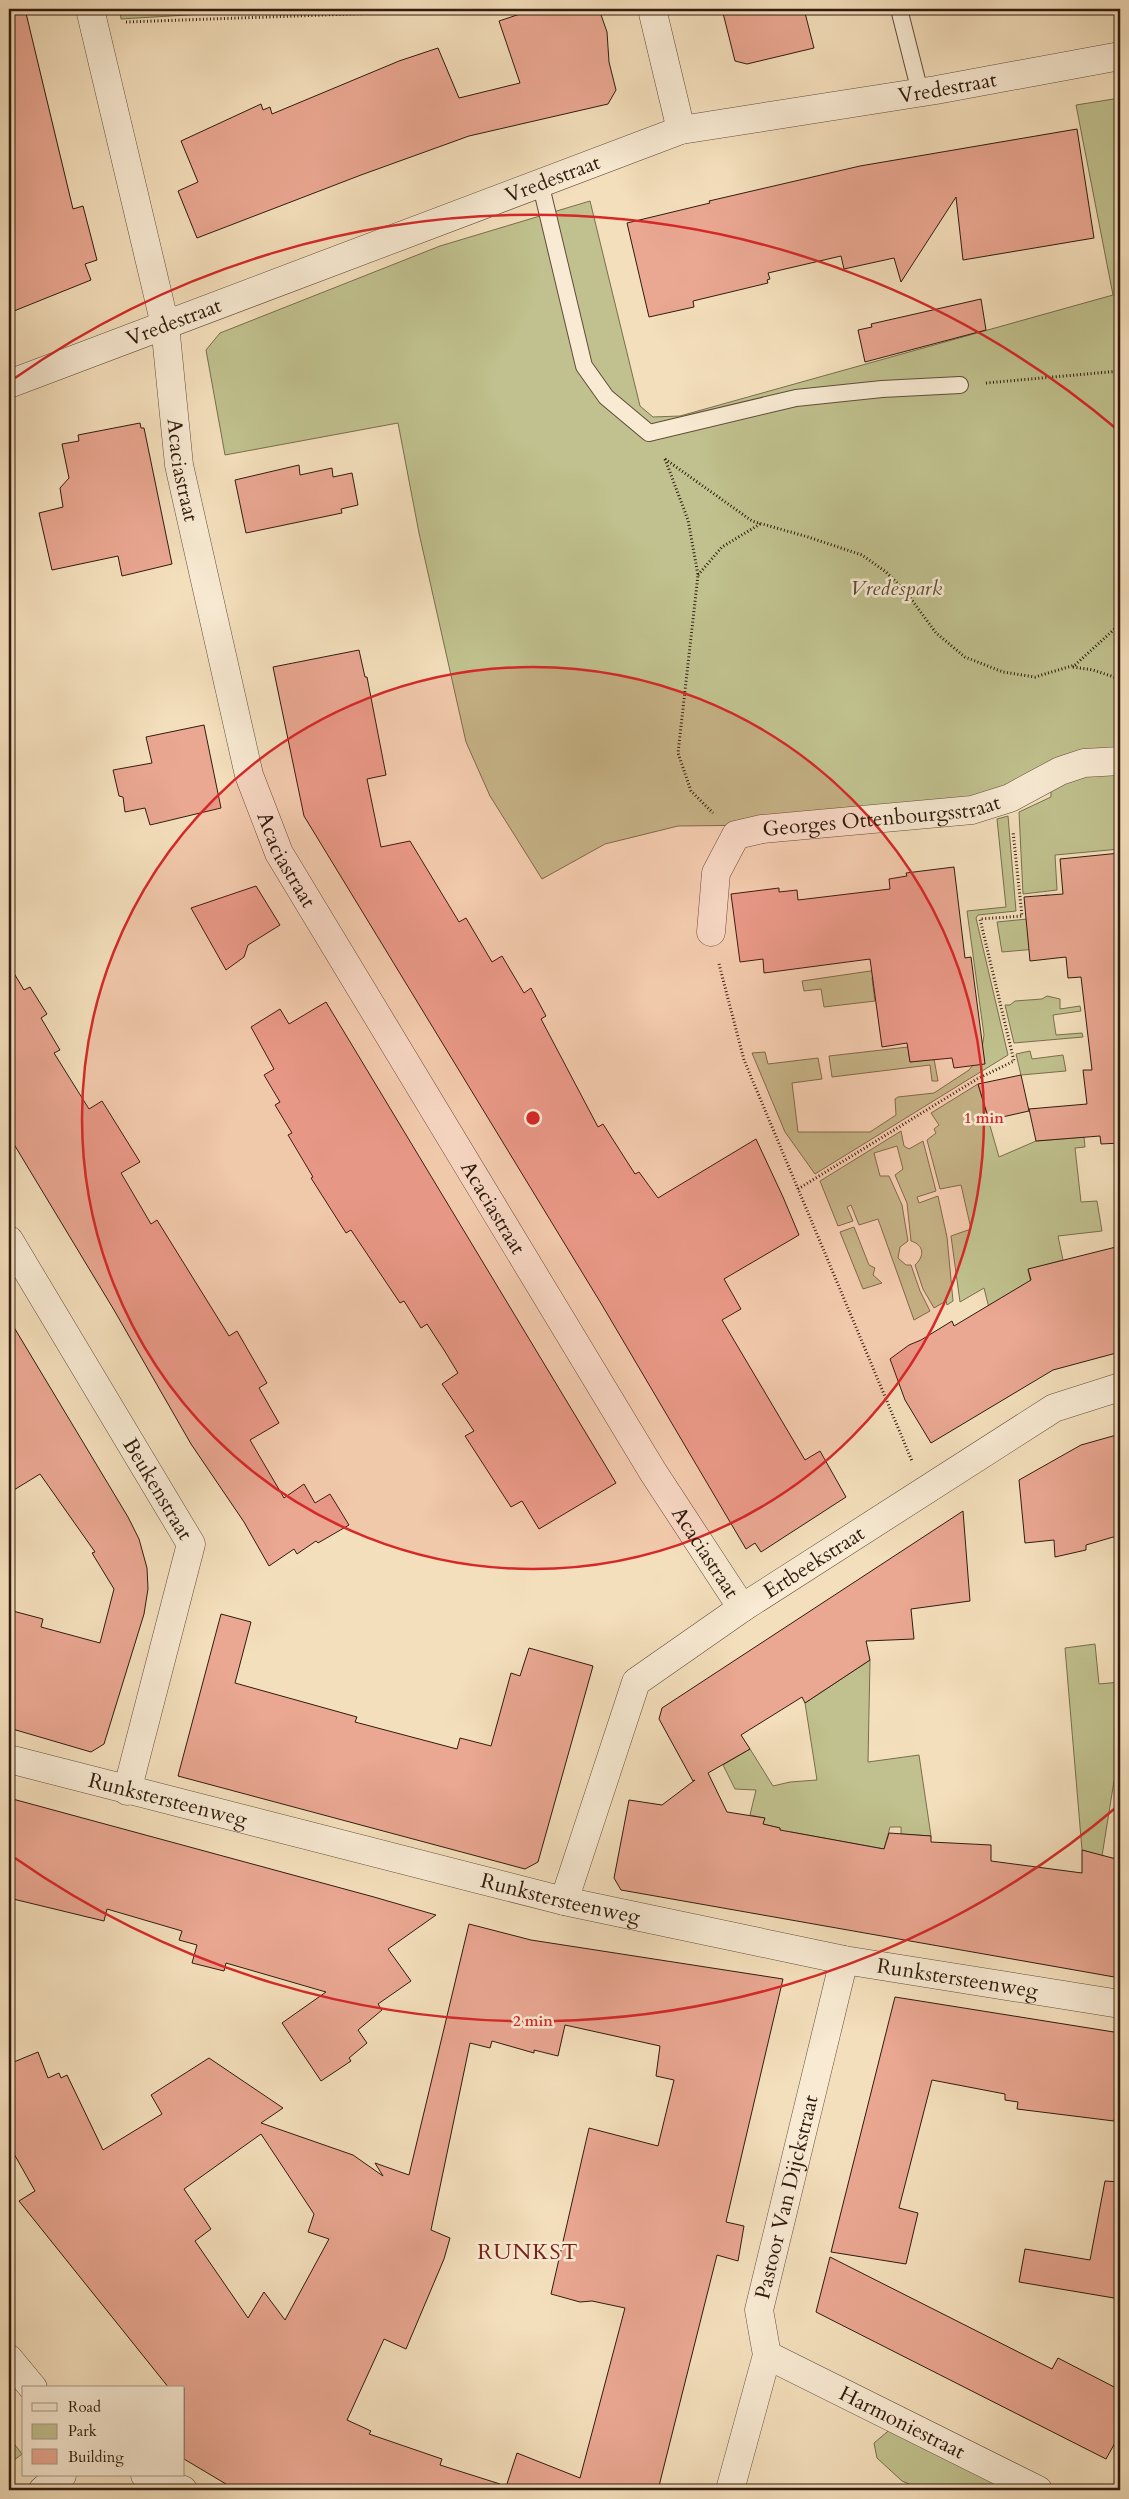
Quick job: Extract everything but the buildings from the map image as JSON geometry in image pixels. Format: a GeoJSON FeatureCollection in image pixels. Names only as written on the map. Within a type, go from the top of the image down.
{"type":"FeatureCollection","features":[{"type":"Feature","properties":{"kind":"street"},"geometry":{"type":"LineString","coordinates":[[652,9],[681,130]]}},
{"type":"Feature","properties":{"kind":"street","name":"Acaciastraat"},"geometry":{"type":"LineString","coordinates":[[91,16],[165,325],[179,465],[248,775],[279,853],[653,1472],[742,1608]]}},
{"type":"Feature","properties":{"kind":"street","name":"Vredestraat"},"geometry":{"type":"LineString","coordinates":[[9,384],[681,130],[920,92],[1120,56]]}},
{"type":"Feature","properties":{"kind":"street","name":"Georges Ottenbourgsstraat"},"geometry":{"type":"LineString","coordinates":[[711,932],[716,873],[736,835],[762,829],[972,810],[1010,798],[1060,771],[1084,764],[1120,761]]}},
{"type":"Feature","properties":{"kind":"street","name":"Beukenstraat"},"geometry":{"type":"LineString","coordinates":[[9,1240],[191,1544],[127,1791]]}},
{"type":"Feature","properties":{"kind":"street","name":"Ertbeekstraat"},"geometry":{"type":"LineString","coordinates":[[564,1901],[636,1682],[742,1608],[1054,1408],[1120,1387]]}},
{"type":"Feature","properties":{"kind":"street","name":"Runkstersteenweg"},"geometry":{"type":"LineString","coordinates":[[9,1759],[127,1791],[564,1901],[844,1960],[1120,2004]]}},
{"type":"Feature","properties":{"kind":"street","name":"Pastoor Van Dijckstraat"},"geometry":{"type":"LineString","coordinates":[[730,2490],[767,2355],[759,2310],[844,1960]]}},
{"type":"Feature","properties":{"kind":"street","name":"Harmoniestraat"},"geometry":{"type":"LineString","coordinates":[[767,2355],[1038,2490]]}},
{"type":"Feature","properties":{"kind":"street"},"geometry":{"type":"LineString","coordinates":[[9,2359],[31,2386]]}},
{"type":"Feature","properties":{"kind":"street"},"geometry":{"type":"LineString","coordinates":[[43,2490],[61,2476]]}},
{"type":"Feature","properties":{"kind":"street"},"geometry":{"type":"LineString","coordinates":[[148,2476],[183,2490]]}},
{"type":"Feature","properties":{"kind":"lane"},"geometry":{"type":"LineString","coordinates":[[899,9],[920,92]]}},
{"type":"Feature","properties":{"kind":"lane"},"geometry":{"type":"LineString","coordinates":[[540,182],[584,366],[606,397],[649,433],[796,398],[882,389],[960,385]]}},
{"type":"Feature","properties":{"kind":"path"},"geometry":{"type":"LineString","coordinates":[[91,16],[408,12],[408,9]]}},
{"type":"Feature","properties":{"kind":"path"},"geometry":{"type":"LineString","coordinates":[[960,385],[1120,371]]}},
{"type":"Feature","properties":{"kind":"path"},"geometry":{"type":"LineString","coordinates":[[649,433],[665,459],[688,520],[698,575],[678,752],[691,791],[736,835]]}},
{"type":"Feature","properties":{"kind":"path"},"geometry":{"type":"LineString","coordinates":[[665,459],[752,521],[862,556],[886,572],[906,592],[936,633],[965,657],[1003,672],[1036,677],[1070,667],[1093,670],[1120,679]]}},
{"type":"Feature","properties":{"kind":"path"},"geometry":{"type":"LineString","coordinates":[[698,575],[722,547],[760,523]]}},
{"type":"Feature","properties":{"kind":"path"},"geometry":{"type":"LineString","coordinates":[[1070,667],[1120,624]]}},
{"type":"Feature","properties":{"kind":"path"},"geometry":{"type":"LineString","coordinates":[[798,1189],[977,1079],[1014,1061],[980,919],[1022,916],[1010,798]]}},
{"type":"Feature","properties":{"kind":"path"},"geometry":{"type":"LineString","coordinates":[[711,932],[744,1060],[924,1492]]}},
{"type":"Feature","properties":{"kind":"green space"},"geometry":{"type":"Polygon","coordinates":[[[120,9],[285,9],[121,19],[120,9]]]}},
{"type":"Feature","properties":{"kind":"green space","name":"Vredespark"},"geometry":{"type":"Polygon","coordinates":[[[1120,98],[1120,754],[971,804],[766,825],[678,826],[605,844],[542,879],[490,796],[466,742],[419,533],[398,423],[225,455],[206,350],[220,333],[440,246],[590,201],[640,406],[653,417],[680,416],[1113,295],[1076,105],[1120,98]]]}},
{"type":"Feature","properties":{"kind":"green space"},"geometry":{"type":"Polygon","coordinates":[[[1120,771],[1120,849],[1055,855],[1057,890],[1023,894],[1019,812],[1051,797],[1051,784],[1066,778],[1120,771]]]}},
{"type":"Feature","properties":{"kind":"green space"},"geometry":{"type":"Polygon","coordinates":[[[1008,816],[1016,911],[978,915],[976,918],[1008,1055],[815,1174],[785,1132],[752,1053],[765,1052],[768,1064],[818,1058],[822,1079],[792,1083],[798,1132],[870,1132],[896,1115],[895,1099],[898,1097],[934,1093],[969,1070],[981,1055],[984,1035],[967,911],[1006,907],[997,819],[1008,816]]]}},
{"type":"Feature","properties":{"kind":"green space"},"geometry":{"type":"Polygon","coordinates":[[[1045,895],[1057,896],[1048,948],[1002,952],[997,922],[1048,917],[1045,895]]]}},
{"type":"Feature","properties":{"kind":"green space"},"geometry":{"type":"Polygon","coordinates":[[[884,969],[884,976],[872,978],[875,1001],[824,1007],[821,989],[804,991],[802,981],[884,969]]]}},
{"type":"Feature","properties":{"kind":"green space"},"geometry":{"type":"Polygon","coordinates":[[[1047,996],[1060,999],[1060,1009],[1080,1006],[1081,1011],[1053,1015],[1056,1035],[1082,1033],[1083,1037],[1014,1043],[1005,1005],[1010,1005],[1015,1001],[1042,999],[1047,996]]]}},
{"type":"Feature","properties":{"kind":"green space"},"geometry":{"type":"Polygon","coordinates":[[[908,1047],[910,1062],[934,1059],[938,1081],[932,1081],[930,1065],[832,1077],[829,1056],[908,1047]]]}},
{"type":"Feature","properties":{"kind":"green space"},"geometry":{"type":"Polygon","coordinates":[[[1030,1051],[1032,1059],[1063,1055],[1066,1071],[1021,1075],[1016,1054],[1030,1051]]]}},
{"type":"Feature","properties":{"kind":"green space"},"geometry":{"type":"Polygon","coordinates":[[[978,1084],[999,1157],[1036,1141],[1084,1137],[1085,1147],[1075,1148],[1081,1202],[1097,1201],[1102,1231],[1058,1236],[1063,1260],[1028,1270],[1034,1295],[989,1308],[984,1288],[960,1302],[951,1236],[971,1229],[961,1185],[940,1189],[927,1140],[936,1133],[934,1129],[939,1125],[931,1113],[978,1084]]]}},
{"type":"Feature","properties":{"kind":"green space"},"geometry":{"type":"Polygon","coordinates":[[[901,1131],[904,1146],[909,1149],[923,1141],[936,1191],[917,1197],[919,1203],[938,1196],[947,1237],[953,1301],[947,1305],[946,1301],[934,1308],[923,1289],[915,1265],[922,1255],[922,1251],[919,1245],[911,1241],[907,1203],[895,1175],[903,1169],[897,1146],[874,1153],[880,1176],[889,1176],[902,1205],[908,1241],[900,1247],[898,1258],[906,1265],[911,1265],[920,1291],[930,1311],[914,1320],[878,1219],[859,1225],[851,1205],[847,1207],[853,1221],[838,1226],[820,1181],[901,1131]]]}},
{"type":"Feature","properties":{"kind":"green space"},"geometry":{"type":"Polygon","coordinates":[[[854,1227],[869,1265],[875,1268],[873,1275],[882,1283],[863,1289],[840,1232],[854,1227]]]}},
{"type":"Feature","properties":{"kind":"green space"},"geometry":{"type":"Polygon","coordinates":[[[1095,1644],[1099,1684],[1120,1682],[1120,1781],[1114,1781],[1102,1856],[1082,1850],[1065,1648],[1095,1644]]]}},
{"type":"Feature","properties":{"kind":"green space"},"geometry":{"type":"Polygon","coordinates":[[[870,1660],[868,1762],[919,1755],[931,1836],[901,1834],[901,1827],[890,1827],[884,1849],[791,1832],[775,1856],[780,1828],[763,1824],[764,1818],[750,1815],[756,1790],[735,1789],[723,1765],[750,1749],[773,1786],[790,1782],[817,1780],[805,1703],[870,1660]]]}},
{"type":"Feature","properties":{"kind":"green space"},"geometry":{"type":"Polygon","coordinates":[[[893,2427],[1020,2490],[923,2490],[902,2481],[877,2458],[874,2443],[893,2427]]]}},
{"type":"Feature","properties":{"kind":"green space"},"geometry":{"type":"Polygon","coordinates":[[[9,2437],[22,2454],[9,2464],[9,2437]]]}},
{"type":"Feature","properties":{"kind":"district","name":"RUNKST"},"geometry":{"type":"Point","coordinates":[528,2251]}}]}
